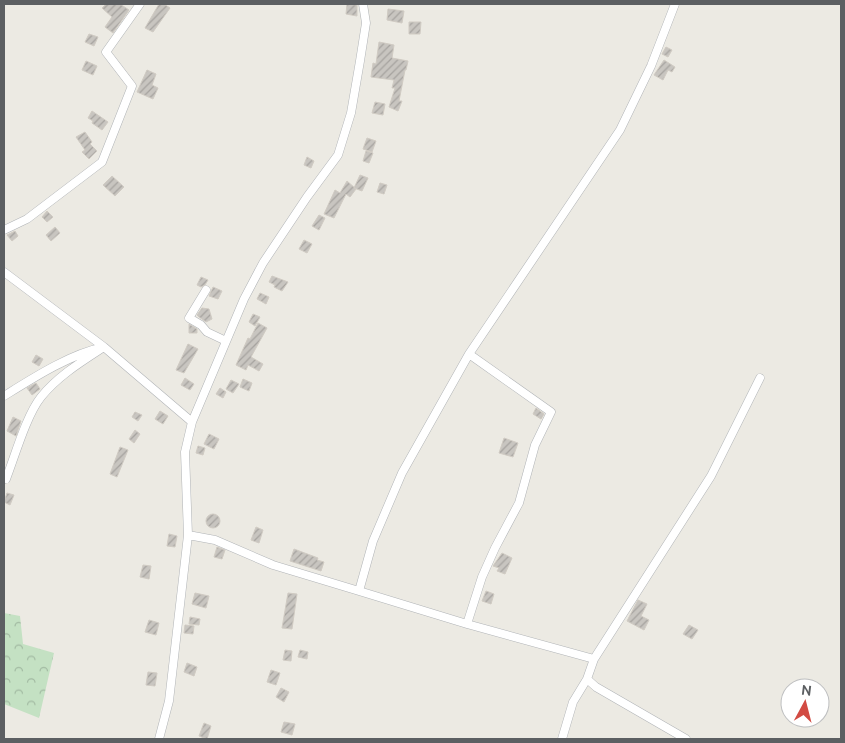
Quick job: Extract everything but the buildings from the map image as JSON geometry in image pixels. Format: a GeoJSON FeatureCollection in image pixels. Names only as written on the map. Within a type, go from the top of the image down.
{"type":"FeatureCollection","features":[{"type":"Feature","properties":{"kind":"street"},"geometry":{"type":"LineString","coordinates":[[4,230],[27,219],[102,162],[132,86],[106,52],[140,4]]}},
{"type":"Feature","properties":{"kind":"street"},"geometry":{"type":"LineString","coordinates":[[159,739],[170,701],[188,535],[185,452],[192,422],[244,299],[263,262],[338,155],[351,112],[360,61],[366,22],[363,4]]}},
{"type":"Feature","properties":{"kind":"street"},"geometry":{"type":"LineString","coordinates":[[359,591],[373,541],[402,473],[470,354],[620,130],[651,66],[675,4]]}},
{"type":"Feature","properties":{"kind":"street"},"geometry":{"type":"LineString","coordinates":[[4,272],[78,326],[192,422]]}},
{"type":"Feature","properties":{"kind":"street"},"geometry":{"type":"LineString","coordinates":[[206,290],[188,318],[201,325],[207,332],[226,340]]}},
{"type":"Feature","properties":{"kind":"street"},"geometry":{"type":"LineString","coordinates":[[4,396],[40,373],[90,350],[104,347]]}},
{"type":"Feature","properties":{"kind":"street"},"geometry":{"type":"LineString","coordinates":[[6,479],[32,413],[40,398],[69,370],[104,347]]}},
{"type":"Feature","properties":{"kind":"street"},"geometry":{"type":"LineString","coordinates":[[467,624],[482,576],[519,502],[535,445],[551,412],[470,354]]}},
{"type":"Feature","properties":{"kind":"street"},"geometry":{"type":"LineString","coordinates":[[562,739],[573,702],[587,679],[594,660],[711,476],[760,378]]}},
{"type":"Feature","properties":{"kind":"street"},"geometry":{"type":"LineString","coordinates":[[188,535],[215,540],[273,565],[467,624],[594,660]]}},
{"type":"Feature","properties":{"kind":"street"},"geometry":{"type":"LineString","coordinates":[[587,679],[596,687],[686,739]]}},
{"type":"Feature","properties":{"kind":"green space"},"geometry":{"type":"Polygon","coordinates":[[[4,613],[20,616],[23,644],[54,653],[39,718],[4,704],[4,613]]]}}]}
